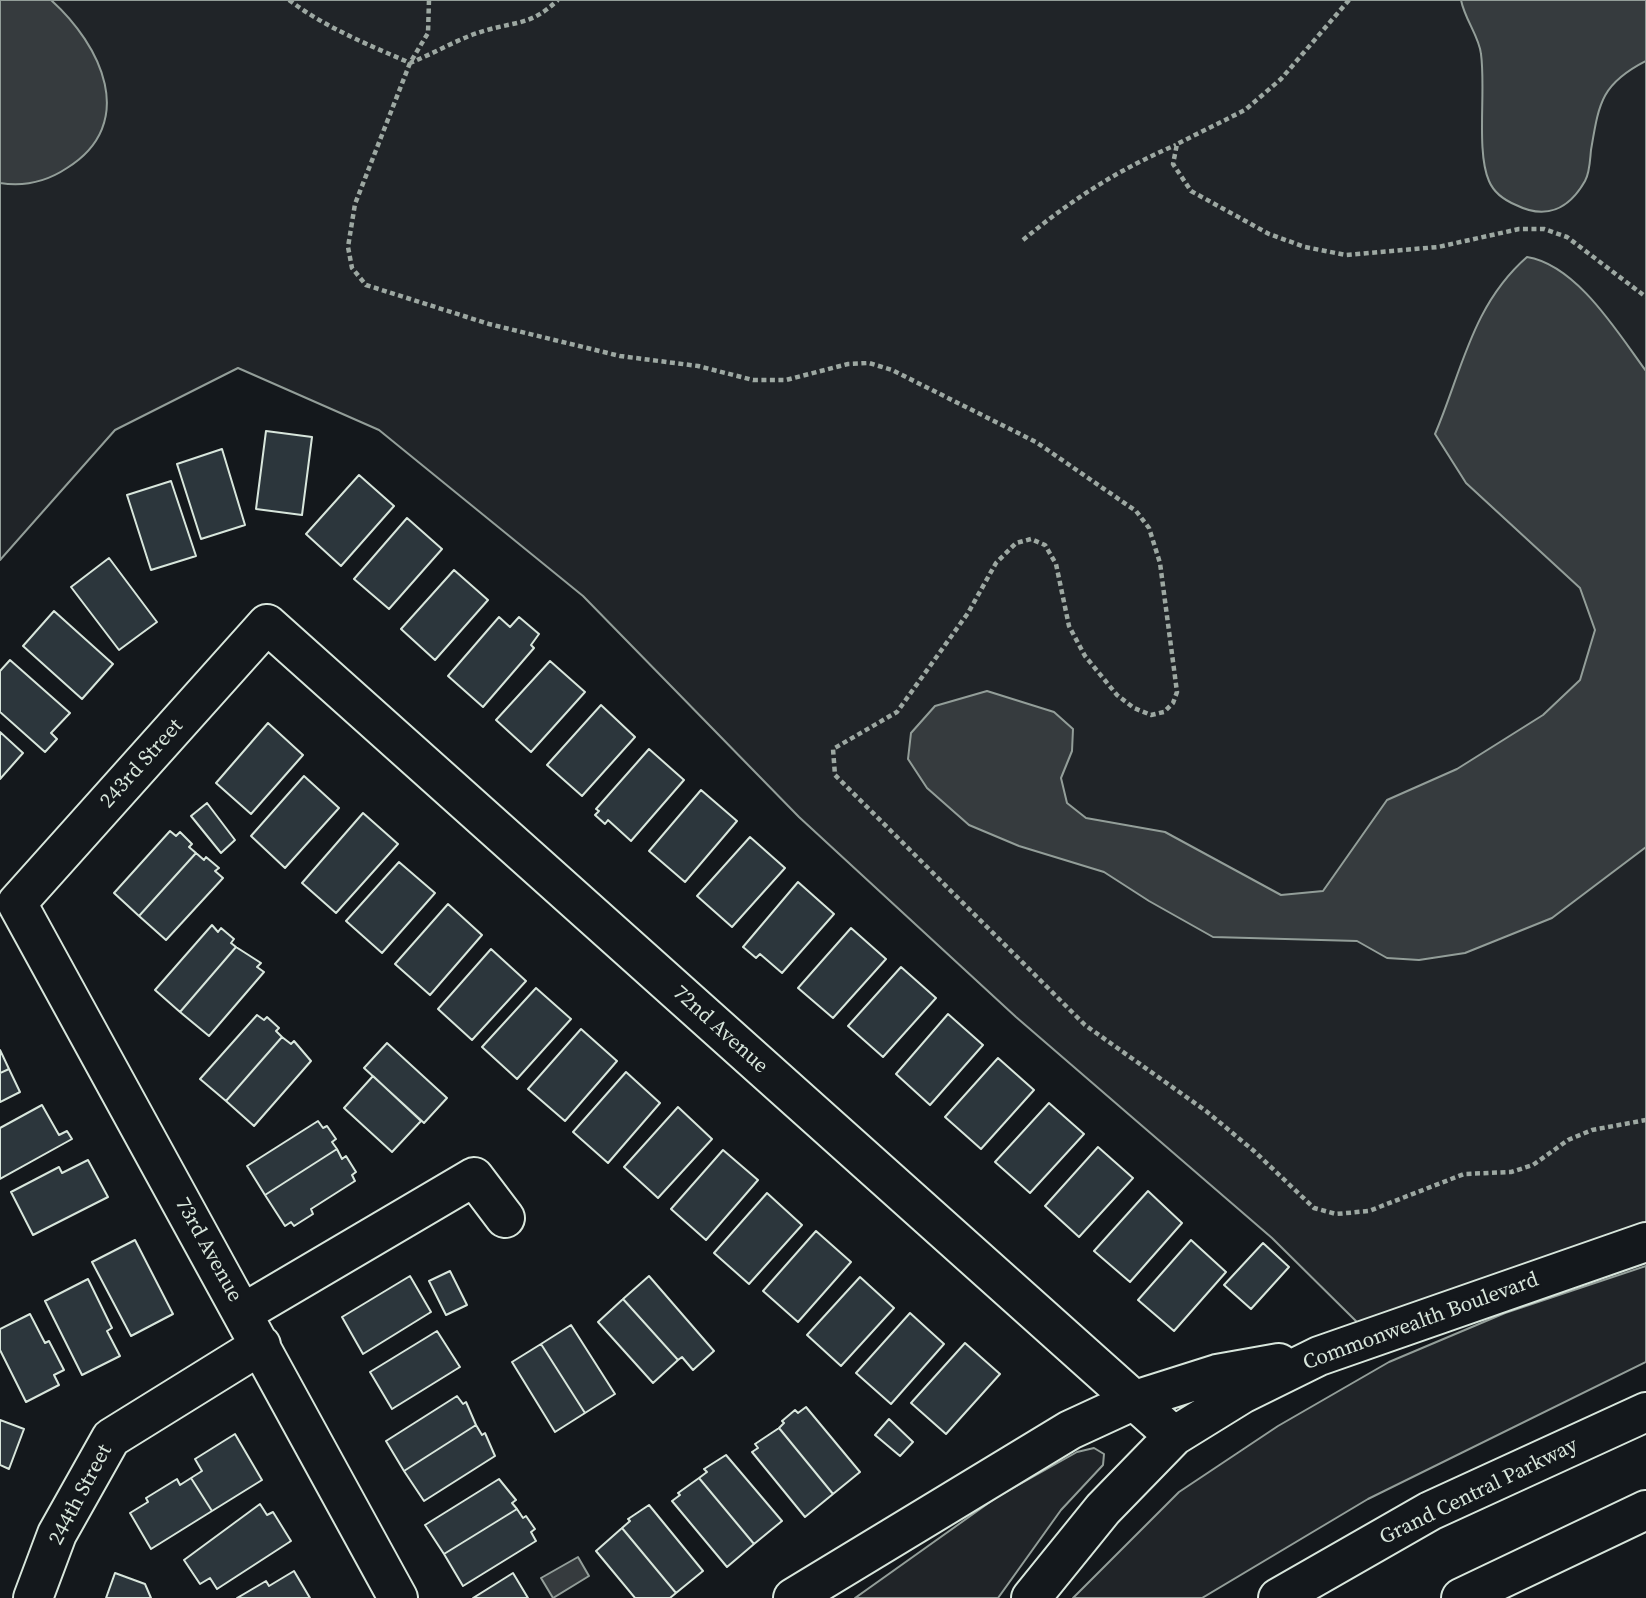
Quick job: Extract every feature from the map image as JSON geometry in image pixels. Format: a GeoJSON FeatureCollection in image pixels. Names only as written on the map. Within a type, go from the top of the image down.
{"type":"FeatureCollection","features":[{"type":"Feature","properties":{"kind":"main road","name":"243rd Street"},"geometry":{"type":"LineString","coordinates":[[17,903],[267,624]]}},
{"type":"Feature","properties":{"kind":"main road","name":"72nd Avenue"},"geometry":{"type":"LineString","coordinates":[[267,624],[1174,1436]]}},
{"type":"Feature","properties":{"kind":"main road","name":"73rd Avenue"},"geometry":{"type":"LineString","coordinates":[[17,903],[398,1598]]}},
{"type":"Feature","properties":{"kind":"main road","name":"244th Street"},"geometry":{"type":"LineString","coordinates":[[33,1598],[57,1534],[111,1438],[252,1329],[474,1177],[505,1219]]}},
{"type":"Feature","properties":{"kind":"main road","name":"Commonwealth Boulevard"},"geometry":{"type":"LineString","coordinates":[[1031,1598],[1103,1509],[1174,1436],[1242,1394],[1319,1356],[1646,1242]]}},
{"type":"Feature","properties":{"kind":"main road"},"geometry":{"type":"LineString","coordinates":[[793,1598],[1057,1436],[1135,1400],[1217,1374],[1319,1356]]}},
{"type":"Feature","properties":{"kind":"main road","name":"Grand Central Parkway"},"geometry":{"type":"LineString","coordinates":[[1278,1598],[1430,1511],[1646,1412]]}},
{"type":"Feature","properties":{"kind":"main road"},"geometry":{"type":"LineString","coordinates":[[1461,1598],[1646,1510]]}},
{"type":"Feature","properties":{"kind":"path"},"geometry":{"type":"LineString","coordinates":[[289,0],[307,14],[355,39],[410,63],[487,30],[518,25],[544,12],[558,0]]}},
{"type":"Feature","properties":{"kind":"path"},"geometry":{"type":"LineString","coordinates":[[429,0],[428,33],[410,63],[355,204],[348,247],[352,268],[366,285],[489,324],[620,356],[698,366],[753,380],[786,380],[848,364],[869,363],[892,370],[1036,442],[1136,511],[1149,528],[1160,563],[1177,680],[1173,703],[1164,712],[1151,715],[1134,708],[1101,677],[1069,626],[1056,564],[1045,545],[1031,539],[1016,542],[996,563],[968,613],[897,712],[833,749],[835,775],[1085,1025],[1146,1071],[1206,1111],[1254,1151],[1314,1208],[1336,1214],[1369,1211],[1464,1174],[1511,1172],[1533,1165],[1568,1140],[1592,1130],[1646,1120]]}},
{"type":"Feature","properties":{"kind":"path"},"geometry":{"type":"LineString","coordinates":[[1023,240],[1087,189],[1135,162],[1245,110],[1281,79],[1326,30],[1349,0]]}},
{"type":"Feature","properties":{"kind":"path"},"geometry":{"type":"LineString","coordinates":[[1177,144],[1173,164],[1191,191],[1269,234],[1305,247],[1346,255],[1438,247],[1519,229],[1544,229],[1567,237],[1646,297]]}},
{"type":"Feature","properties":{"kind":"shaded area"},"geometry":{"type":"Polygon","coordinates":[[[0,0],[1646,0],[1646,1225],[1361,1326],[1272,1238],[1016,1017],[799,817],[583,596],[379,430],[238,368],[115,430],[0,560],[0,0]]]}},
{"type":"Feature","properties":{"kind":"shaded area"},"geometry":{"type":"Polygon","coordinates":[[[0,0],[51,0],[85,39],[105,84],[107,107],[102,129],[89,150],[59,173],[27,184],[0,183],[0,0]]]}},
{"type":"Feature","properties":{"kind":"shaded area"},"geometry":{"type":"Polygon","coordinates":[[[1461,0],[1646,0],[1646,61],[1620,78],[1605,96],[1597,119],[1587,177],[1572,199],[1556,209],[1537,212],[1516,205],[1500,196],[1489,181],[1483,154],[1481,54],[1461,0]]]}},
{"type":"Feature","properties":{"kind":"shaded area"},"geometry":{"type":"Polygon","coordinates":[[[1527,257],[1563,273],[1579,287],[1609,320],[1646,371],[1646,847],[1552,918],[1465,953],[1419,960],[1387,958],[1357,941],[1213,937],[1104,872],[1019,846],[969,825],[927,788],[908,759],[911,733],[935,706],[987,691],[1054,712],[1073,729],[1072,751],[1061,778],[1067,803],[1086,818],[1165,832],[1281,895],[1323,891],[1387,800],[1457,769],[1543,715],[1580,680],[1595,630],[1580,588],[1466,483],[1435,434],[1481,317],[1508,276],[1527,257]]]}},
{"type":"Feature","properties":{"kind":"shaded area"},"geometry":{"type":"Polygon","coordinates":[[[1646,1266],[1646,1362],[1368,1499],[1202,1598],[1073,1598],[1179,1492],[1278,1426],[1389,1362],[1505,1313],[1646,1266]]]}},
{"type":"Feature","properties":{"kind":"shaded area"},"geometry":{"type":"Polygon","coordinates":[[[1094,1448],[1104,1454],[1103,1465],[1061,1510],[998,1598],[855,1598],[997,1497],[1077,1452],[1094,1448]]]}},
{"type":"Feature","properties":{"kind":"shaded area"},"geometry":{"type":"Polygon","coordinates":[[[578,1557],[589,1576],[553,1598],[541,1578],[578,1557]]]}},
{"type":"Feature","properties":{"kind":"building"},"geometry":{"type":"Polygon","coordinates":[[[266,431],[312,437],[302,515],[256,509],[266,431]]]}},
{"type":"Feature","properties":{"kind":"building"},"geometry":{"type":"Polygon","coordinates":[[[222,449],[245,525],[201,539],[177,464],[222,449]]]}},
{"type":"Feature","properties":{"kind":"building"},"geometry":{"type":"Polygon","coordinates":[[[359,475],[394,506],[341,566],[306,534],[359,475]]]}},
{"type":"Feature","properties":{"kind":"building"},"geometry":{"type":"Polygon","coordinates":[[[171,481],[196,556],[151,570],[127,495],[171,481]]]}},
{"type":"Feature","properties":{"kind":"building"},"geometry":{"type":"Polygon","coordinates":[[[407,518],[442,549],[389,609],[354,579],[407,518]]]}},
{"type":"Feature","properties":{"kind":"building"},"geometry":{"type":"Polygon","coordinates":[[[109,558],[157,622],[119,650],[71,587],[109,558]]]}},
{"type":"Feature","properties":{"kind":"building"},"geometry":{"type":"Polygon","coordinates":[[[454,570],[488,600],[435,660],[401,629],[454,570]]]}},
{"type":"Feature","properties":{"kind":"building"},"geometry":{"type":"Polygon","coordinates":[[[54,611],[113,664],[82,699],[23,646],[54,611]]]}},
{"type":"Feature","properties":{"kind":"building"},"geometry":{"type":"Polygon","coordinates":[[[499,617],[510,627],[519,617],[539,634],[531,645],[534,648],[483,707],[448,676],[499,617]]]}},
{"type":"Feature","properties":{"kind":"building"},"geometry":{"type":"Polygon","coordinates":[[[10,660],[70,713],[51,733],[57,739],[45,752],[0,712],[0,671],[10,660]]]}},
{"type":"Feature","properties":{"kind":"building"},"geometry":{"type":"Polygon","coordinates":[[[550,661],[585,692],[531,752],[496,720],[550,661]]]}},
{"type":"Feature","properties":{"kind":"building"},"geometry":{"type":"Polygon","coordinates":[[[601,705],[635,737],[582,796],[547,765],[601,705]]]}},
{"type":"Feature","properties":{"kind":"building"},"geometry":{"type":"Polygon","coordinates":[[[268,723],[303,755],[251,814],[216,783],[268,723]]]}},
{"type":"Feature","properties":{"kind":"building"},"geometry":{"type":"Polygon","coordinates":[[[0,732],[23,753],[0,779],[0,732]]]}},
{"type":"Feature","properties":{"kind":"building"},"geometry":{"type":"Polygon","coordinates":[[[649,749],[684,780],[631,841],[608,820],[605,824],[595,815],[599,811],[596,809],[649,749]]]}},
{"type":"Feature","properties":{"kind":"building"},"geometry":{"type":"Polygon","coordinates":[[[304,776],[339,808],[285,868],[251,836],[304,776]]]}},
{"type":"Feature","properties":{"kind":"building"},"geometry":{"type":"Polygon","coordinates":[[[701,790],[737,821],[685,882],[649,851],[701,790]]]}},
{"type":"Feature","properties":{"kind":"building"},"geometry":{"type":"Polygon","coordinates":[[[207,803],[235,840],[221,853],[191,816],[207,803]]]}},
{"type":"Feature","properties":{"kind":"building"},"geometry":{"type":"Polygon","coordinates":[[[363,813],[398,844],[336,913],[302,883],[363,813]]]}},
{"type":"Feature","properties":{"kind":"building"},"geometry":{"type":"Polygon","coordinates":[[[170,831],[176,836],[180,832],[192,844],[189,847],[196,853],[139,916],[114,893],[170,831]]]}},
{"type":"Feature","properties":{"kind":"building"},"geometry":{"type":"Polygon","coordinates":[[[750,837],[785,868],[732,927],[697,896],[750,837]]]}},
{"type":"Feature","properties":{"kind":"building"},"geometry":{"type":"Polygon","coordinates":[[[196,853],[204,860],[206,857],[219,868],[215,871],[223,878],[166,940],[139,916],[196,853]]]}},
{"type":"Feature","properties":{"kind":"building"},"geometry":{"type":"Polygon","coordinates":[[[399,862],[435,893],[382,953],[346,921],[399,862]]]}},
{"type":"Feature","properties":{"kind":"building"},"geometry":{"type":"Polygon","coordinates":[[[798,882],[834,914],[782,973],[760,954],[756,958],[743,947],[798,882]]]}},
{"type":"Feature","properties":{"kind":"building"},"geometry":{"type":"Polygon","coordinates":[[[448,904],[482,935],[430,995],[395,964],[448,904]]]}},
{"type":"Feature","properties":{"kind":"building"},"geometry":{"type":"Polygon","coordinates":[[[212,925],[218,932],[221,928],[234,939],[231,943],[236,947],[180,1012],[155,990],[212,925]]]}},
{"type":"Feature","properties":{"kind":"building"},"geometry":{"type":"Polygon","coordinates":[[[851,928],[886,959],[833,1018],[798,988],[851,928]]]}},
{"type":"Feature","properties":{"kind":"building"},"geometry":{"type":"Polygon","coordinates":[[[236,947],[261,963],[257,967],[264,972],[209,1036],[180,1012],[236,947]]]}},
{"type":"Feature","properties":{"kind":"building"},"geometry":{"type":"Polygon","coordinates":[[[491,949],[526,981],[472,1040],[438,1009],[491,949]]]}},
{"type":"Feature","properties":{"kind":"building"},"geometry":{"type":"Polygon","coordinates":[[[901,967],[936,998],[883,1057],[848,1026],[901,967]]]}},
{"type":"Feature","properties":{"kind":"building"},"geometry":{"type":"Polygon","coordinates":[[[536,988],[571,1019],[517,1079],[482,1047],[536,988]]]}},
{"type":"Feature","properties":{"kind":"building"},"geometry":{"type":"Polygon","coordinates":[[[948,1014],[983,1045],[930,1105],[896,1074],[948,1014]]]}},
{"type":"Feature","properties":{"kind":"building"},"geometry":{"type":"Polygon","coordinates":[[[257,1015],[264,1020],[267,1017],[279,1028],[276,1031],[282,1037],[226,1101],[200,1079],[257,1015]]]}},
{"type":"Feature","properties":{"kind":"building"},"geometry":{"type":"Polygon","coordinates":[[[581,1029],[617,1061],[565,1121],[528,1089],[581,1029]]]}},
{"type":"Feature","properties":{"kind":"building"},"geometry":{"type":"Polygon","coordinates":[[[282,1037],[291,1044],[294,1041],[311,1061],[254,1126],[226,1101],[282,1037]]]}},
{"type":"Feature","properties":{"kind":"building"},"geometry":{"type":"Polygon","coordinates":[[[387,1043],[447,1098],[424,1123],[364,1068],[387,1043]]]}},
{"type":"Feature","properties":{"kind":"building"},"geometry":{"type":"Polygon","coordinates":[[[0,1050],[9,1069],[0,1073],[0,1050]]]}},
{"type":"Feature","properties":{"kind":"building"},"geometry":{"type":"Polygon","coordinates":[[[998,1058],[1034,1090],[981,1149],[945,1117],[998,1058]]]}},
{"type":"Feature","properties":{"kind":"building"},"geometry":{"type":"Polygon","coordinates":[[[9,1069],[20,1092],[0,1102],[0,1073],[9,1069]]]}},
{"type":"Feature","properties":{"kind":"building"},"geometry":{"type":"Polygon","coordinates":[[[626,1072],[660,1103],[608,1163],[573,1132],[626,1072]]]}},
{"type":"Feature","properties":{"kind":"building"},"geometry":{"type":"Polygon","coordinates":[[[373,1076],[421,1121],[392,1152],[344,1108],[373,1076]]]}},
{"type":"Feature","properties":{"kind":"building"},"geometry":{"type":"Polygon","coordinates":[[[1049,1103],[1084,1134],[1030,1193],[995,1162],[1049,1103]]]}},
{"type":"Feature","properties":{"kind":"building"},"geometry":{"type":"Polygon","coordinates":[[[42,1105],[59,1135],[67,1131],[72,1139],[0,1179],[0,1128],[42,1105]]]}},
{"type":"Feature","properties":{"kind":"building"},"geometry":{"type":"Polygon","coordinates":[[[678,1107],[712,1139],[658,1198],[624,1167],[678,1107]]]}},
{"type":"Feature","properties":{"kind":"building"},"geometry":{"type":"Polygon","coordinates":[[[318,1121],[323,1128],[327,1126],[336,1139],[332,1142],[337,1149],[265,1195],[247,1166],[318,1121]]]}},
{"type":"Feature","properties":{"kind":"building"},"geometry":{"type":"Polygon","coordinates":[[[1098,1147],[1133,1178],[1079,1237],[1045,1206],[1098,1147]]]}},
{"type":"Feature","properties":{"kind":"building"},"geometry":{"type":"Polygon","coordinates":[[[337,1149],[342,1159],[346,1156],[356,1172],[352,1175],[355,1181],[311,1209],[313,1214],[294,1226],[291,1222],[285,1226],[265,1195],[337,1149]]]}},
{"type":"Feature","properties":{"kind":"building"},"geometry":{"type":"Polygon","coordinates":[[[723,1150],[758,1180],[706,1240],[671,1209],[723,1150]]]}},
{"type":"Feature","properties":{"kind":"building"},"geometry":{"type":"Polygon","coordinates":[[[88,1160],[108,1197],[33,1235],[11,1192],[59,1167],[62,1173],[88,1160]]]}},
{"type":"Feature","properties":{"kind":"building"},"geometry":{"type":"Polygon","coordinates":[[[1148,1191],[1182,1223],[1130,1282],[1094,1251],[1148,1191]]]}},
{"type":"Feature","properties":{"kind":"building"},"geometry":{"type":"Polygon","coordinates":[[[767,1193],[802,1225],[749,1284],[714,1253],[767,1193]]]}},
{"type":"Feature","properties":{"kind":"building"},"geometry":{"type":"Polygon","coordinates":[[[816,1231],[851,1262],[798,1322],[763,1291],[816,1231]]]}},
{"type":"Feature","properties":{"kind":"building"},"geometry":{"type":"Polygon","coordinates":[[[135,1240],[173,1314],[131,1336],[92,1262],[135,1240]]]}},
{"type":"Feature","properties":{"kind":"building"},"geometry":{"type":"Polygon","coordinates":[[[1191,1240],[1226,1272],[1174,1331],[1138,1300],[1191,1240]]]}},
{"type":"Feature","properties":{"kind":"building"},"geometry":{"type":"Polygon","coordinates":[[[1263,1243],[1289,1267],[1251,1309],[1224,1285],[1263,1243]]]}},
{"type":"Feature","properties":{"kind":"building"},"geometry":{"type":"Polygon","coordinates":[[[450,1271],[467,1305],[446,1315],[429,1281],[450,1271]]]}},
{"type":"Feature","properties":{"kind":"building"},"geometry":{"type":"Polygon","coordinates":[[[410,1276],[431,1312],[363,1354],[342,1317],[410,1276]]]}},
{"type":"Feature","properties":{"kind":"building"},"geometry":{"type":"Polygon","coordinates":[[[649,1276],[714,1351],[693,1370],[682,1357],[678,1360],[623,1299],[649,1276]]]}},
{"type":"Feature","properties":{"kind":"building"},"geometry":{"type":"Polygon","coordinates":[[[860,1277],[894,1308],[841,1366],[807,1335],[860,1277]]]}},
{"type":"Feature","properties":{"kind":"building"},"geometry":{"type":"Polygon","coordinates":[[[88,1279],[112,1328],[107,1331],[120,1356],[82,1375],[45,1301],[88,1279]]]}},
{"type":"Feature","properties":{"kind":"building"},"geometry":{"type":"Polygon","coordinates":[[[623,1299],[678,1360],[653,1383],[598,1322],[623,1299]]]}},
{"type":"Feature","properties":{"kind":"building"},"geometry":{"type":"Polygon","coordinates":[[[910,1313],[944,1344],[891,1404],[856,1373],[910,1313]]]}},
{"type":"Feature","properties":{"kind":"building"},"geometry":{"type":"Polygon","coordinates":[[[30,1314],[45,1343],[49,1341],[64,1370],[54,1375],[59,1385],[26,1402],[0,1350],[0,1329],[30,1314]]]}},
{"type":"Feature","properties":{"kind":"building"},"geometry":{"type":"Polygon","coordinates":[[[571,1325],[615,1394],[585,1413],[541,1344],[571,1325]]]}},
{"type":"Feature","properties":{"kind":"building"},"geometry":{"type":"Polygon","coordinates":[[[437,1331],[460,1367],[392,1409],[370,1372],[437,1331]]]}},
{"type":"Feature","properties":{"kind":"building"},"geometry":{"type":"Polygon","coordinates":[[[965,1343],[1000,1374],[946,1434],[911,1403],[965,1343]]]}},
{"type":"Feature","properties":{"kind":"building"},"geometry":{"type":"Polygon","coordinates":[[[541,1344],[585,1413],[555,1432],[512,1362],[541,1344]]]}},
{"type":"Feature","properties":{"kind":"building"},"geometry":{"type":"Polygon","coordinates":[[[457,1396],[463,1404],[466,1402],[476,1425],[404,1471],[386,1441],[457,1396]]]}},
{"type":"Feature","properties":{"kind":"building"},"geometry":{"type":"Polygon","coordinates":[[[806,1407],[860,1472],[833,1494],[779,1428],[784,1423],[782,1421],[795,1410],[798,1413],[806,1407]]]}},
{"type":"Feature","properties":{"kind":"building"},"geometry":{"type":"Polygon","coordinates":[[[889,1419],[913,1442],[900,1456],[875,1435],[889,1419]]]}},
{"type":"Feature","properties":{"kind":"building"},"geometry":{"type":"Polygon","coordinates":[[[0,1420],[24,1429],[9,1469],[0,1465],[0,1420]]]}},
{"type":"Feature","properties":{"kind":"building"},"geometry":{"type":"Polygon","coordinates":[[[476,1425],[482,1435],[485,1433],[495,1456],[424,1501],[404,1471],[476,1425]]]}},
{"type":"Feature","properties":{"kind":"building"},"geometry":{"type":"Polygon","coordinates":[[[779,1428],[833,1494],[805,1517],[752,1452],[758,1448],[755,1444],[779,1428]]]}},
{"type":"Feature","properties":{"kind":"building"},"geometry":{"type":"Polygon","coordinates":[[[235,1434],[262,1480],[212,1511],[191,1478],[202,1471],[195,1459],[235,1434]]]}},
{"type":"Feature","properties":{"kind":"building"},"geometry":{"type":"Polygon","coordinates":[[[726,1455],[782,1521],[754,1544],[699,1478],[707,1472],[704,1469],[726,1455]]]}},
{"type":"Feature","properties":{"kind":"building"},"geometry":{"type":"Polygon","coordinates":[[[191,1478],[212,1511],[151,1549],[130,1513],[148,1502],[146,1498],[177,1479],[180,1485],[191,1478]]]}},
{"type":"Feature","properties":{"kind":"building"},"geometry":{"type":"Polygon","coordinates":[[[699,1478],[754,1544],[727,1567],[672,1501],[680,1495],[678,1493],[699,1478]]]}},
{"type":"Feature","properties":{"kind":"building"},"geometry":{"type":"Polygon","coordinates":[[[499,1479],[516,1500],[512,1503],[517,1509],[444,1554],[425,1525],[499,1479]]]}},
{"type":"Feature","properties":{"kind":"building"},"geometry":{"type":"Polygon","coordinates":[[[260,1504],[267,1515],[273,1512],[291,1541],[217,1589],[210,1578],[200,1584],[184,1560],[260,1504]]]}},
{"type":"Feature","properties":{"kind":"building"},"geometry":{"type":"Polygon","coordinates":[[[649,1505],[703,1571],[676,1593],[622,1528],[630,1521],[628,1519],[649,1505]]]}},
{"type":"Feature","properties":{"kind":"building"},"geometry":{"type":"Polygon","coordinates":[[[517,1509],[535,1529],[531,1532],[536,1541],[463,1586],[444,1554],[517,1509]]]}},
{"type":"Feature","properties":{"kind":"building"},"geometry":{"type":"Polygon","coordinates":[[[622,1528],[676,1593],[670,1598],[635,1598],[596,1551],[622,1528]]]}},
{"type":"Feature","properties":{"kind":"building"},"geometry":{"type":"Polygon","coordinates":[[[294,1571],[310,1598],[237,1598],[266,1581],[269,1586],[294,1571]]]}},
{"type":"Feature","properties":{"kind":"building"},"geometry":{"type":"Polygon","coordinates":[[[115,1573],[145,1584],[151,1598],[106,1598],[115,1573]]]}},
{"type":"Feature","properties":{"kind":"building"},"geometry":{"type":"Polygon","coordinates":[[[513,1573],[528,1598],[473,1598],[513,1573]]]}}]}
